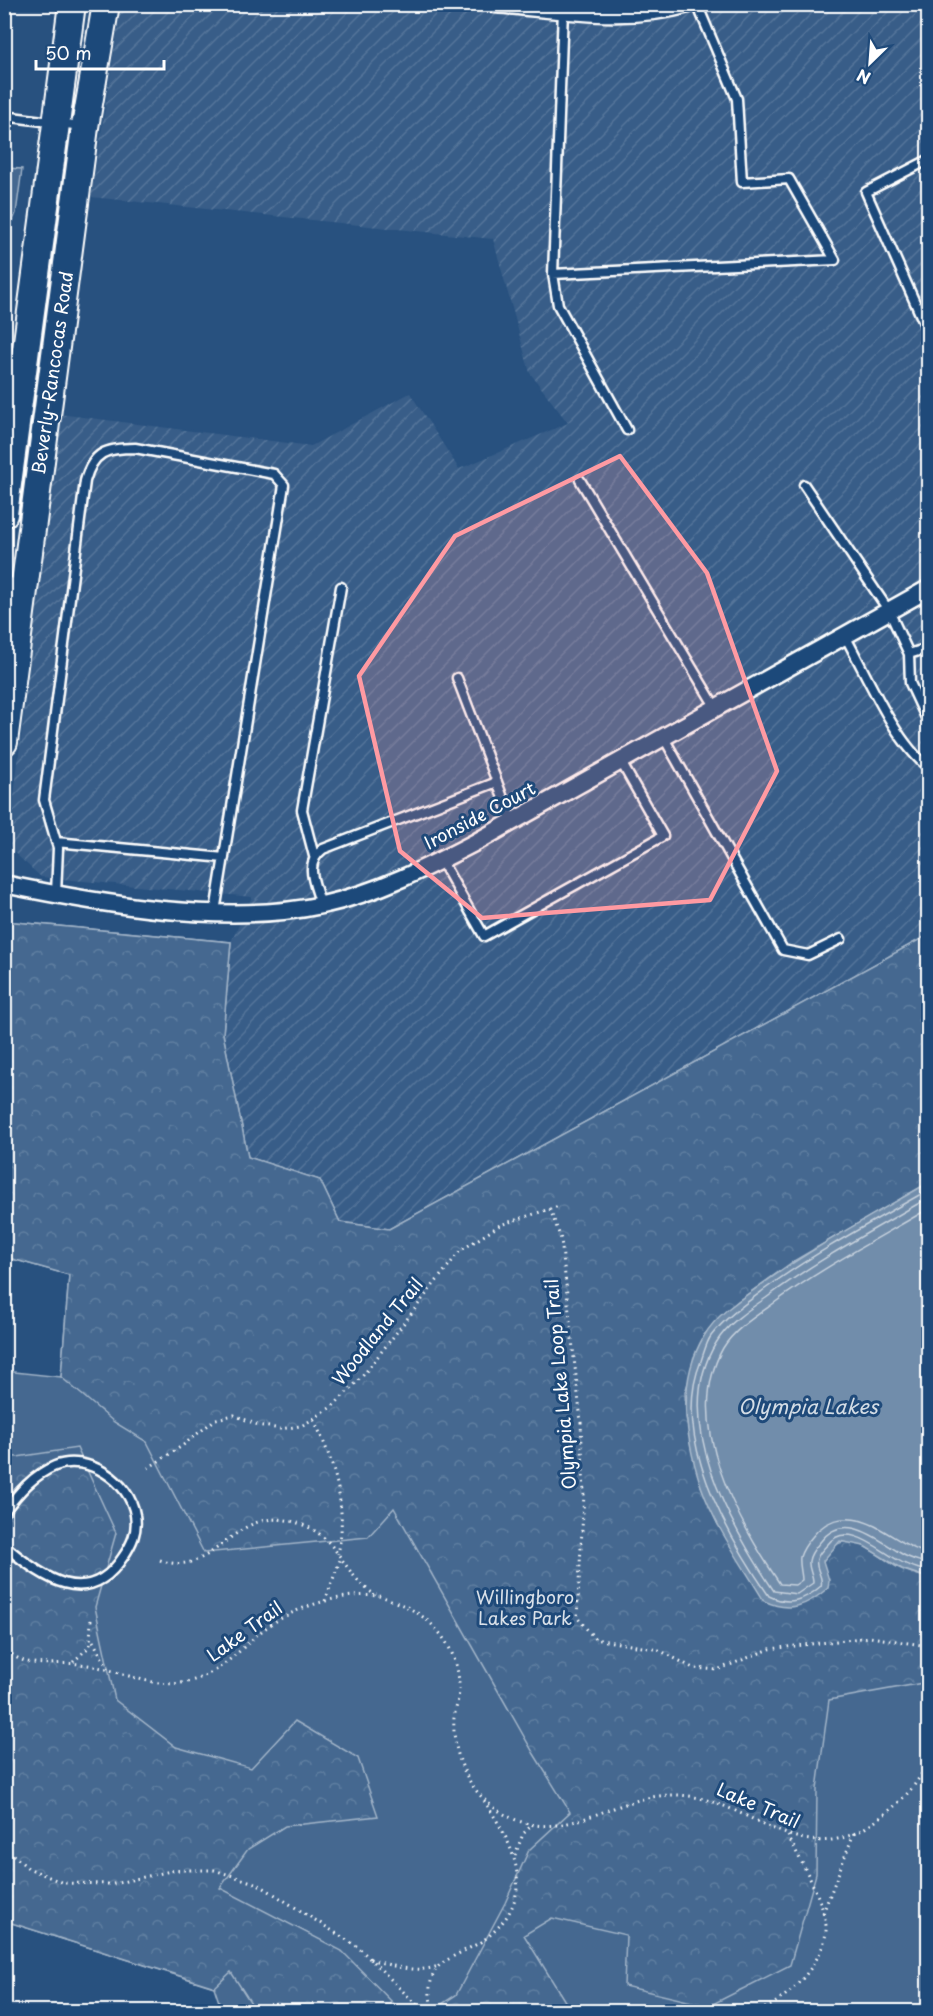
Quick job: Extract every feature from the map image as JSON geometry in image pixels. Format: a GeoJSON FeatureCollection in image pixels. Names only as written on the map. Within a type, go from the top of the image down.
{"type":"FeatureCollection","features":[{"type":"Feature","properties":{"kind":"main road","name":"Beverly-Rancocas Road"},"geometry":{"type":"LineString","coordinates":[[4,514],[72,4]]}},
{"type":"Feature","properties":{"kind":"main road","name":"Beverly-Rancocas Road"},"geometry":{"type":"LineString","coordinates":[[4,742],[14,589],[106,4]]}},
{"type":"Feature","properties":{"kind":"street"},"geometry":{"type":"LineString","coordinates":[[495,4],[563,10],[631,9],[689,4]]}},
{"type":"Feature","properties":{"kind":"street","name":"Ironside Court"},"geometry":{"type":"LineString","coordinates":[[4,884],[56,894],[215,912],[263,912],[321,905],[375,889],[441,860],[512,822],[928,589]]}},
{"type":"Feature","properties":{"kind":"lane"},"geometry":{"type":"LineString","coordinates":[[553,274],[835,260],[789,180],[742,182],[737,99],[698,4]]}},
{"type":"Feature","properties":{"kind":"lane"},"geometry":{"type":"LineString","coordinates":[[563,10],[553,274],[558,305],[627,430]]}},
{"type":"Feature","properties":{"kind":"lane"},"geometry":{"type":"LineString","coordinates":[[4,116],[85,127]]}},
{"type":"Feature","properties":{"kind":"lane"},"geometry":{"type":"LineString","coordinates":[[928,160],[866,192],[928,332]]}},
{"type":"Feature","properties":{"kind":"lane"},"geometry":{"type":"LineString","coordinates":[[56,894],[56,842],[44,800],[85,480],[89,466],[99,454],[117,448],[135,448],[274,474],[284,485],[215,912]]}},
{"type":"Feature","properties":{"kind":"lane"},"geometry":{"type":"LineString","coordinates":[[580,480],[716,709]]}},
{"type":"Feature","properties":{"kind":"lane"},"geometry":{"type":"LineString","coordinates":[[804,484],[889,611],[909,654],[910,683],[928,722]]}},
{"type":"Feature","properties":{"kind":"lane"},"geometry":{"type":"LineString","coordinates":[[321,905],[310,869],[314,856],[302,810],[341,587]]}},
{"type":"Feature","properties":{"kind":"lane"},"geometry":{"type":"LineString","coordinates":[[845,636],[903,740],[916,757],[928,767]]}},
{"type":"Feature","properties":{"kind":"lane"},"geometry":{"type":"LineString","coordinates":[[909,654],[928,648]]}},
{"type":"Feature","properties":{"kind":"lane"},"geometry":{"type":"LineString","coordinates":[[457,678],[512,822]]}},
{"type":"Feature","properties":{"kind":"lane"},"geometry":{"type":"LineString","coordinates":[[664,738],[783,950],[808,955],[841,939]]}},
{"type":"Feature","properties":{"kind":"lane"},"geometry":{"type":"LineString","coordinates":[[441,860],[484,936],[663,836],[621,762]]}},
{"type":"Feature","properties":{"kind":"lane"},"geometry":{"type":"LineString","coordinates":[[314,856],[323,849],[497,782]]}},
{"type":"Feature","properties":{"kind":"lane"},"geometry":{"type":"LineString","coordinates":[[56,842],[224,858]]}},
{"type":"Feature","properties":{"kind":"lane"},"geometry":{"type":"LineString","coordinates":[[4,1512],[36,1476],[57,1465],[80,1464],[106,1472],[126,1491],[135,1514],[134,1541],[118,1565],[99,1582],[73,1586],[50,1579],[27,1565],[4,1545]]}},
{"type":"Feature","properties":{"kind":"path","name":"Woodland Trail"},"geometry":{"type":"LineString","coordinates":[[148,1468],[182,1446],[216,1419],[234,1415],[258,1425],[280,1429],[301,1426],[314,1419],[333,1406],[361,1378],[460,1251],[500,1226],[560,1206]]}},
{"type":"Feature","properties":{"kind":"path","name":"Olympia Lake Loop Trail"},"geometry":{"type":"LineString","coordinates":[[550,1209],[561,1239],[581,1422],[584,1494],[577,1617],[595,1639],[659,1650],[693,1668],[717,1670],[770,1649],[870,1637],[928,1646]]}},
{"type":"Feature","properties":{"kind":"path"},"geometry":{"type":"LineString","coordinates":[[314,1419],[329,1452],[341,1502],[343,1532],[338,1554]]}},
{"type":"Feature","properties":{"kind":"path","name":"Lake Trail"},"geometry":{"type":"LineString","coordinates":[[160,1560],[175,1564],[200,1560],[242,1530],[260,1521],[276,1518],[292,1521],[322,1535],[356,1580],[378,1596],[420,1615],[432,1624],[452,1650],[459,1683],[454,1726],[455,1743],[468,1778],[478,1792],[498,1809],[533,1824],[566,1825],[654,1795],[679,1795],[707,1798],[788,1836],[815,1840],[838,1838],[854,1833],[877,1821],[909,1793],[928,1760]]}},
{"type":"Feature","properties":{"kind":"path"},"geometry":{"type":"LineString","coordinates":[[325,1601],[340,1558]]}},
{"type":"Feature","properties":{"kind":"path"},"geometry":{"type":"LineString","coordinates":[[4,1590],[10,1593]]}},
{"type":"Feature","properties":{"kind":"path","name":"Lake Trail"},"geometry":{"type":"LineString","coordinates":[[5,1649],[29,1664],[72,1664],[110,1670],[152,1683],[184,1682],[200,1678],[224,1665],[275,1622],[325,1601],[378,1596]]}},
{"type":"Feature","properties":{"kind":"path"},"geometry":{"type":"LineString","coordinates":[[91,1617],[92,1638],[97,1652],[110,1670]]}},
{"type":"Feature","properties":{"kind":"path"},"geometry":{"type":"LineString","coordinates":[[72,1664],[86,1652],[92,1638]]}},
{"type":"Feature","properties":{"kind":"path"},"geometry":{"type":"LineString","coordinates":[[369,1958],[391,1966],[424,1971],[438,1966],[486,1938],[503,1920],[512,1903],[519,1881],[514,1857],[478,1792]]}},
{"type":"Feature","properties":{"kind":"path"},"geometry":{"type":"LineString","coordinates":[[514,1857],[522,1834],[533,1824]]}},
{"type":"Feature","properties":{"kind":"path"},"geometry":{"type":"LineString","coordinates":[[823,1915],[854,1833]]}},
{"type":"Feature","properties":{"kind":"path"},"geometry":{"type":"LineString","coordinates":[[747,2012],[765,2008],[801,1981],[815,1963],[826,1930],[818,1897],[788,1836]]}},
{"type":"Feature","properties":{"kind":"path"},"geometry":{"type":"LineString","coordinates":[[4,1847],[28,1868],[63,1883],[113,1884],[175,1870],[214,1870],[258,1884],[358,1947],[424,2012]]}},
{"type":"Feature","properties":{"kind":"path"},"geometry":{"type":"LineString","coordinates":[[434,2012],[431,2004],[430,1984],[438,1966]]}},
{"type":"Feature","properties":{"kind":"highlighted area"},"geometry":{"type":"Polygon","coordinates":[[[620,456],[707,573],[777,771],[710,900],[482,918],[400,851],[359,676],[455,536],[620,456]]]}},
{"type":"Feature","properties":{"kind":"shaded area"},"geometry":{"type":"Polygon","coordinates":[[[121,5],[928,5],[928,935],[389,1229],[340,1222],[320,1180],[248,1157],[223,1034],[231,942],[252,897],[41,877],[8,847],[59,414],[311,446],[410,393],[459,469],[568,423],[530,373],[493,239],[91,197],[121,5]]]}},
{"type":"Feature","properties":{"kind":"green space"},"geometry":{"type":"Polygon","coordinates":[[[5,168],[22,169],[16,213],[5,241],[5,168]]]}},
{"type":"Feature","properties":{"kind":"green space","name":"Willingboro Lakes Park"},"geometry":{"type":"Polygon","coordinates":[[[4,921],[231,942],[223,1034],[248,1157],[320,1180],[340,1222],[389,1229],[928,935],[928,2011],[222,2011],[214,1987],[5,1921],[5,1371],[61,1377],[69,1275],[5,1257],[4,921]]]}},
{"type":"Feature","properties":{"kind":"green space"},"geometry":{"type":"Polygon","coordinates":[[[4,921],[231,942],[223,1034],[248,1157],[320,1180],[340,1222],[389,1229],[928,935],[928,1183],[794,1261],[738,1301],[704,1335],[685,1392],[686,1418],[701,1486],[718,1525],[823,1566],[825,1557],[838,1544],[855,1543],[873,1551],[897,1567],[928,1578],[928,1682],[829,1700],[817,1789],[816,1874],[790,1965],[709,2006],[624,1986],[626,1935],[552,1918],[524,1935],[571,2011],[431,2011],[456,1995],[505,1903],[529,1850],[570,1812],[534,1754],[394,1508],[368,1537],[204,1553],[147,1442],[114,1422],[61,1377],[69,1275],[5,1257],[4,921]]]}},
{"type":"Feature","properties":{"kind":"green space"},"geometry":{"type":"Polygon","coordinates":[[[77,1448],[116,1533],[95,1607],[115,1700],[176,1747],[251,1768],[295,1721],[358,1758],[378,1816],[285,1826],[248,1849],[220,1888],[342,1951],[401,2011],[256,2011],[231,1972],[215,1987],[5,1921],[4,1456],[17,1457],[77,1448]]]}},
{"type":"Feature","properties":{"kind":"water","name":"Olympia Lakes"},"geometry":{"type":"Polygon","coordinates":[[[928,1183],[928,1578],[902,1569],[864,1546],[840,1541],[823,1561],[829,1580],[828,1588],[798,1606],[773,1605],[764,1601],[721,1531],[695,1468],[686,1410],[690,1372],[695,1353],[709,1328],[736,1303],[820,1246],[928,1183]]]}}]}
